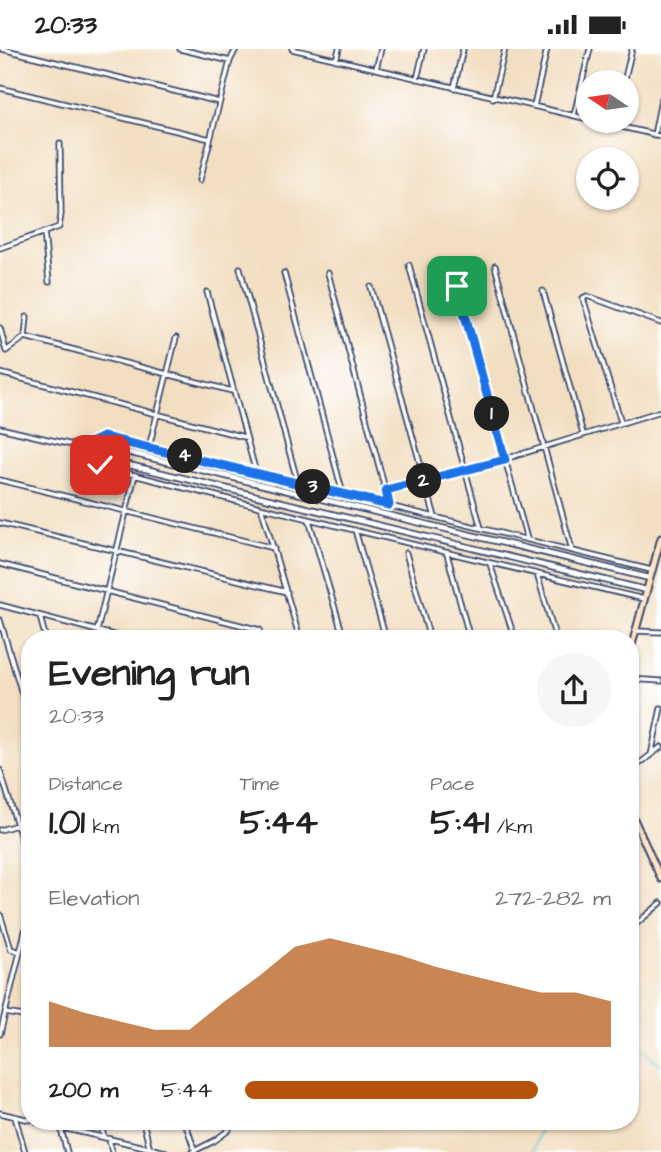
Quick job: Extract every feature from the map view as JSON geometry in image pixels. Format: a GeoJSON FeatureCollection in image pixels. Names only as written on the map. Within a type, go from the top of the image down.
{"type":"FeatureCollection","features":[{"type":"Feature","properties":{"kind":"main road"},"geometry":{"type":"LineString","coordinates":[[636,630],[661,538]]}},
{"type":"Feature","properties":{"kind":"main road"},"geometry":{"type":"LineString","coordinates":[[639,831],[661,879]]}},
{"type":"Feature","properties":{"kind":"street"},"geometry":{"type":"LineString","coordinates":[[2,49],[219,102]]}},
{"type":"Feature","properties":{"kind":"street"},"geometry":{"type":"LineString","coordinates":[[180,49],[230,61]]}},
{"type":"Feature","properties":{"kind":"street"},"geometry":{"type":"LineString","coordinates":[[200,180],[230,61],[236,49]]}},
{"type":"Feature","properties":{"kind":"street"},"geometry":{"type":"LineString","coordinates":[[295,49],[493,98],[574,115],[590,49]]}},
{"type":"Feature","properties":{"kind":"street"},"geometry":{"type":"LineString","coordinates":[[337,60],[339,49]]}},
{"type":"Feature","properties":{"kind":"street"},"geometry":{"type":"LineString","coordinates":[[376,69],[380,49]]}},
{"type":"Feature","properties":{"kind":"street"},"geometry":{"type":"LineString","coordinates":[[417,79],[424,49]]}},
{"type":"Feature","properties":{"kind":"street"},"geometry":{"type":"LineString","coordinates":[[454,88],[463,49]]}},
{"type":"Feature","properties":{"kind":"street"},"geometry":{"type":"LineString","coordinates":[[493,98],[505,49]]}},
{"type":"Feature","properties":{"kind":"street"},"geometry":{"type":"LineString","coordinates":[[534,106],[547,49]]}},
{"type":"Feature","properties":{"kind":"street"},"geometry":{"type":"LineString","coordinates":[[627,70],[632,49]]}},
{"type":"Feature","properties":{"kind":"street"},"geometry":{"type":"LineString","coordinates":[[0,88],[210,139]]}},
{"type":"Feature","properties":{"kind":"street"},"geometry":{"type":"LineString","coordinates":[[654,135],[661,100]]}},
{"type":"Feature","properties":{"kind":"street"},"geometry":{"type":"LineString","coordinates":[[639,130],[661,136]]}},
{"type":"Feature","properties":{"kind":"street"},"geometry":{"type":"LineString","coordinates":[[0,248],[59,227],[60,144]]}},
{"type":"Feature","properties":{"kind":"street"},"geometry":{"type":"LineString","coordinates":[[44,232],[49,282]]}},
{"type":"Feature","properties":{"kind":"street"},"geometry":{"type":"LineString","coordinates":[[410,265],[481,528]]}},
{"type":"Feature","properties":{"kind":"street"},"geometry":{"type":"LineString","coordinates":[[495,266],[572,550]]}},
{"type":"Feature","properties":{"kind":"street"},"geometry":{"type":"LineString","coordinates":[[240,268],[298,484]]}},
{"type":"Feature","properties":{"kind":"street"},"geometry":{"type":"LineString","coordinates":[[284,273],[343,494]]}},
{"type":"Feature","properties":{"kind":"street"},"geometry":{"type":"LineString","coordinates":[[328,273],[389,505]]}},
{"type":"Feature","properties":{"kind":"street"},"geometry":{"type":"LineString","coordinates":[[457,286],[527,539]]}},
{"type":"Feature","properties":{"kind":"street"},"geometry":{"type":"LineString","coordinates":[[371,288],[435,517]]}},
{"type":"Feature","properties":{"kind":"street"},"geometry":{"type":"LineString","coordinates":[[543,291],[583,434]]}},
{"type":"Feature","properties":{"kind":"street"},"geometry":{"type":"LineString","coordinates":[[207,292],[244,437],[256,473]]}},
{"type":"Feature","properties":{"kind":"street"},"geometry":{"type":"LineString","coordinates":[[621,422],[583,298],[587,296],[661,323]]}},
{"type":"Feature","properties":{"kind":"street"},"geometry":{"type":"LineString","coordinates":[[0,328],[6,351],[25,337],[27,317]]}},
{"type":"Feature","properties":{"kind":"street"},"geometry":{"type":"LineString","coordinates":[[25,337],[232,391]]}},
{"type":"Feature","properties":{"kind":"street"},"geometry":{"type":"LineString","coordinates":[[149,447],[177,338]]}},
{"type":"Feature","properties":{"kind":"street"},"geometry":{"type":"LineString","coordinates":[[0,373],[244,437]]}},
{"type":"Feature","properties":{"kind":"street"},"geometry":{"type":"LineString","coordinates":[[386,490],[505,460],[661,411]]}},
{"type":"Feature","properties":{"kind":"street"},"geometry":{"type":"LineString","coordinates":[[0,428],[81,447],[106,447],[649,578]]}},
{"type":"Feature","properties":{"kind":"street"},"geometry":{"type":"LineString","coordinates":[[81,447],[103,437],[652,570]]}},
{"type":"Feature","properties":{"kind":"street"},"geometry":{"type":"LineString","coordinates":[[81,447],[96,465],[262,509],[644,599]]}},
{"type":"Feature","properties":{"kind":"street"},"geometry":{"type":"LineString","coordinates":[[81,447],[100,458],[646,590]]}},
{"type":"Feature","properties":{"kind":"street"},"geometry":{"type":"LineString","coordinates":[[98,630],[135,475]]}},
{"type":"Feature","properties":{"kind":"street"},"geometry":{"type":"LineString","coordinates":[[0,480],[274,548]]}},
{"type":"Feature","properties":{"kind":"street"},"geometry":{"type":"LineString","coordinates":[[262,509],[298,630]]}},
{"type":"Feature","properties":{"kind":"street"},"geometry":{"type":"LineString","coordinates":[[309,519],[341,630]]}},
{"type":"Feature","properties":{"kind":"street"},"geometry":{"type":"LineString","coordinates":[[0,523],[287,592]]}},
{"type":"Feature","properties":{"kind":"street"},"geometry":{"type":"LineString","coordinates":[[355,529],[383,630]]}},
{"type":"Feature","properties":{"kind":"street"},"geometry":{"type":"LineString","coordinates":[[406,553],[427,630]]}},
{"type":"Feature","properties":{"kind":"street"},"geometry":{"type":"LineString","coordinates":[[447,554],[468,630]]}},
{"type":"Feature","properties":{"kind":"street"},"geometry":{"type":"LineString","coordinates":[[490,563],[512,630]]}},
{"type":"Feature","properties":{"kind":"street"},"geometry":{"type":"LineString","coordinates":[[0,564],[260,630]]}},
{"type":"Feature","properties":{"kind":"street"},"geometry":{"type":"LineString","coordinates":[[537,574],[553,630]]}},
{"type":"Feature","properties":{"kind":"street"},"geometry":{"type":"LineString","coordinates":[[0,605],[90,630]]}},
{"type":"Feature","properties":{"kind":"street"},"geometry":{"type":"LineString","coordinates":[[40,616],[44,630]]}},
{"type":"Feature","properties":{"kind":"street"},"geometry":{"type":"LineString","coordinates":[[0,620],[21,691]]}},
{"type":"Feature","properties":{"kind":"street"},"geometry":{"type":"LineString","coordinates":[[639,631],[661,632]]}},
{"type":"Feature","properties":{"kind":"street"},"geometry":{"type":"LineString","coordinates":[[639,680],[661,681]]}},
{"type":"Feature","properties":{"kind":"street"},"geometry":{"type":"LineString","coordinates":[[651,755],[661,708]]}},
{"type":"Feature","properties":{"kind":"street"},"geometry":{"type":"LineString","coordinates":[[639,764],[661,747]]}},
{"type":"Feature","properties":{"kind":"street"},"geometry":{"type":"LineString","coordinates":[[0,770],[21,842]]}},
{"type":"Feature","properties":{"kind":"street"},"geometry":{"type":"LineString","coordinates":[[0,829],[21,823]]}},
{"type":"Feature","properties":{"kind":"street"},"geometry":{"type":"LineString","coordinates":[[639,921],[661,903]]}},
{"type":"Feature","properties":{"kind":"street"},"geometry":{"type":"LineString","coordinates":[[0,913],[11,950],[20,952]]}},
{"type":"Feature","properties":{"kind":"street"},"geometry":{"type":"LineString","coordinates":[[0,1034],[21,948]]}},
{"type":"Feature","properties":{"kind":"street"},"geometry":{"type":"LineString","coordinates":[[5,1013],[21,1016]]}},
{"type":"Feature","properties":{"kind":"street"},"geometry":{"type":"LineString","coordinates":[[0,1113],[21,1118]]}},
{"type":"Feature","properties":{"kind":"street"},"geometry":{"type":"LineString","coordinates":[[15,1117],[25,1152]]}},
{"type":"Feature","properties":{"kind":"street"},"geometry":{"type":"LineString","coordinates":[[62,1130],[67,1152]]}},
{"type":"Feature","properties":{"kind":"street"},"geometry":{"type":"LineString","coordinates":[[80,1130],[166,1152]]}},
{"type":"Feature","properties":{"kind":"street"},"geometry":{"type":"LineString","coordinates":[[103,1130],[112,1152]]}},
{"type":"Feature","properties":{"kind":"street"},"geometry":{"type":"LineString","coordinates":[[146,1130],[153,1150]]}},
{"type":"Feature","properties":{"kind":"street"},"geometry":{"type":"LineString","coordinates":[[187,1130],[193,1151],[229,1130]]}},
{"type":"Feature","properties":{"kind":"waterway"},"geometry":{"type":"LineString","coordinates":[[639,1047],[661,1065]]}},
{"type":"Feature","properties":{"kind":"waterway"},"geometry":{"type":"LineString","coordinates":[[533,1152],[540,1130]]}},
{"type":"Feature","properties":{"kind":"route"},"geometry":{"type":"LineString","coordinates":[[100,465],[93,463],[81,447],[103,437],[389,505],[386,490],[505,460],[457,286]]}}]}
